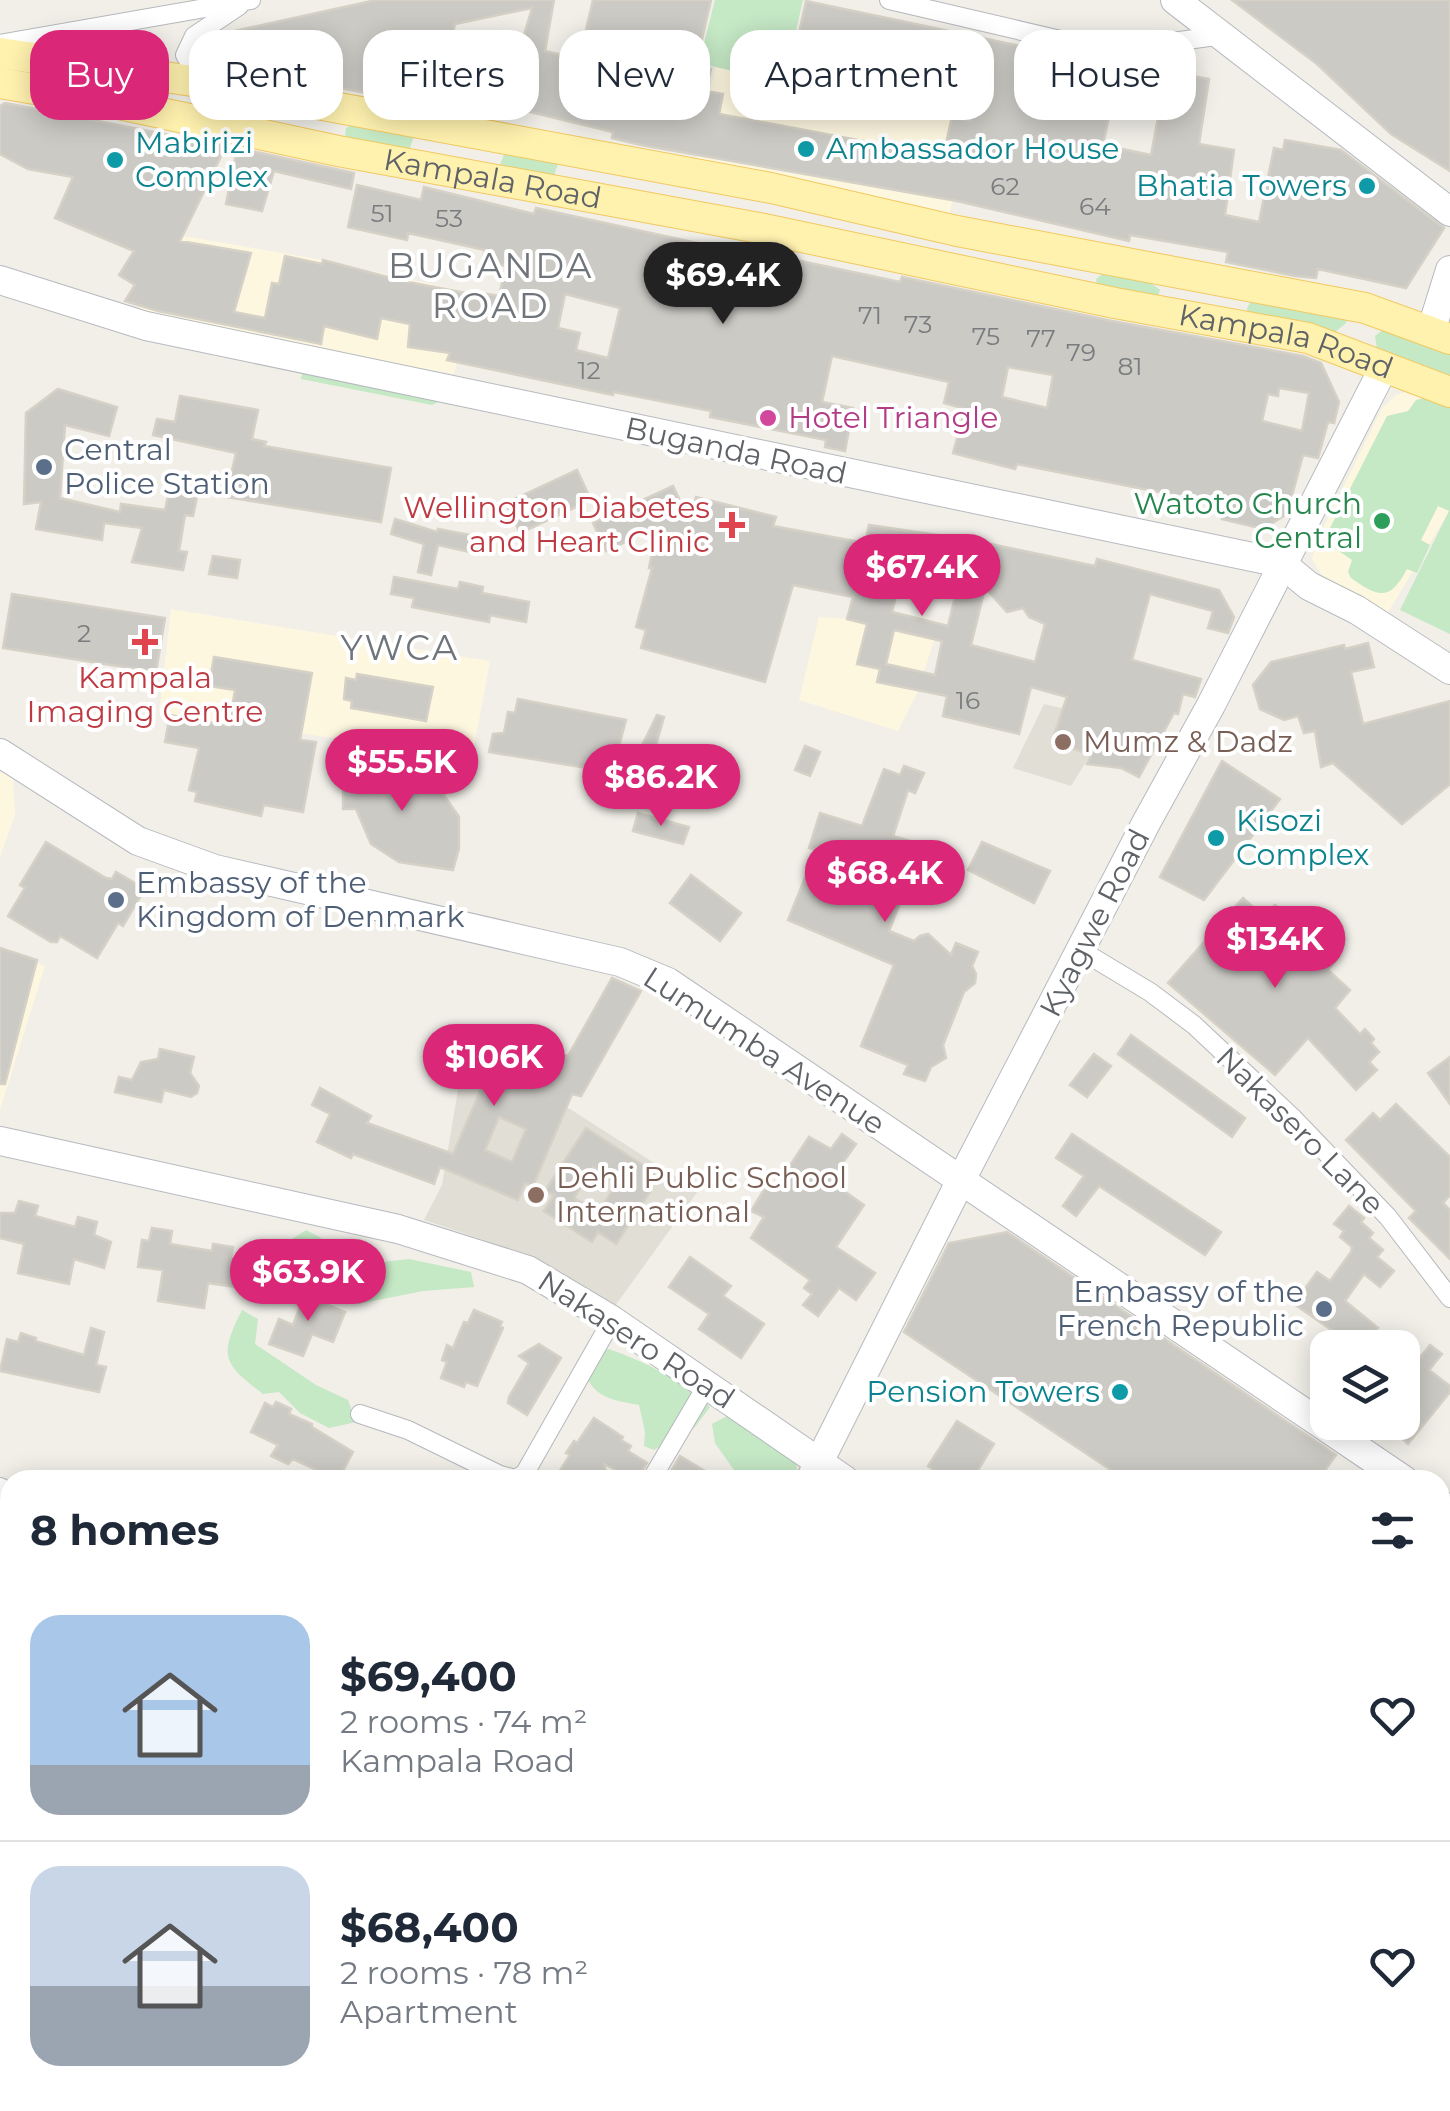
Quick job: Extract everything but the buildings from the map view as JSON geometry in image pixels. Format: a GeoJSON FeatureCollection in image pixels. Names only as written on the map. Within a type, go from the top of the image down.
{"type":"FeatureCollection","features":[{"type":"Feature","properties":{"kind":"main road"},"geometry":{"type":"LineString","coordinates":[[1174,0],[1450,212]]}},
{"type":"Feature","properties":{"kind":"main road","name":"Kampala Road"},"geometry":{"type":"LineString","coordinates":[[0,53],[189,81]]}},
{"type":"Feature","properties":{"kind":"main road","name":"Kampala Road"},"geometry":{"type":"LineString","coordinates":[[0,84],[1308,338],[1450,392]]}},
{"type":"Feature","properties":{"kind":"main road","name":"Kampala Road"},"geometry":{"type":"LineString","coordinates":[[343,109],[763,187],[976,235],[1380,313],[1440,335]]}},
{"type":"Feature","properties":{"kind":"main road"},"geometry":{"type":"LineString","coordinates":[[754,228],[740,217],[739,202],[763,187]]}},
{"type":"Feature","properties":{"kind":"main road"},"geometry":{"type":"LineString","coordinates":[[1440,335],[1450,270]]}},
{"type":"Feature","properties":{"kind":"main road","name":"Buganda Road"},"geometry":{"type":"LineString","coordinates":[[0,280],[146,326],[1281,562],[1309,586],[1357,610],[1450,670]]}},
{"type":"Feature","properties":{"kind":"main road"},"geometry":{"type":"LineString","coordinates":[[1372,362],[1354,344],[1357,327],[1380,313]]}},
{"type":"Feature","properties":{"kind":"main road","name":"Kyagwe Road"},"geometry":{"type":"LineString","coordinates":[[816,1470],[961,1180],[1211,705],[1372,362]]}},
{"type":"Feature","properties":{"kind":"main road","name":"Lumumba Avenue"},"geometry":{"type":"LineString","coordinates":[[0,753],[138,841],[215,869],[620,962],[668,982],[1389,1470]]}},
{"type":"Feature","properties":{"kind":"main road","name":"Nakasero Road"},"geometry":{"type":"LineString","coordinates":[[0,1141],[296,1204],[488,1255],[528,1270],[612,1320],[708,1386],[814,1470]]}},
{"type":"Feature","properties":{"kind":"street"},"geometry":{"type":"LineString","coordinates":[[0,44],[249,0]]}},
{"type":"Feature","properties":{"kind":"street"},"geometry":{"type":"LineString","coordinates":[[202,30],[249,0]]}},
{"type":"Feature","properties":{"kind":"street"},"geometry":{"type":"LineString","coordinates":[[889,0],[1098,49],[1137,48],[1224,36]]}},
{"type":"Feature","properties":{"kind":"street"},"geometry":{"type":"LineString","coordinates":[[224,120],[229,127]]}},
{"type":"Feature","properties":{"kind":"street","name":"Nakasero Lane"},"geometry":{"type":"LineString","coordinates":[[1082,950],[1194,1025],[1292,1116],[1388,1217],[1450,1298]]}},
{"type":"Feature","properties":{"kind":"street"},"geometry":{"type":"LineString","coordinates":[[527,1470],[612,1320]]}},
{"type":"Feature","properties":{"kind":"street"},"geometry":{"type":"LineString","coordinates":[[657,1470],[708,1386]]}},
{"type":"Feature","properties":{"kind":"street"},"geometry":{"type":"LineString","coordinates":[[360,1414],[408,1430],[490,1470]]}},
{"type":"Feature","properties":{"kind":"shaded area"},"geometry":{"type":"Polygon","coordinates":[[[715,67],[730,70],[730,120],[970,121],[949,217],[696,163],[705,120],[710,120],[715,67]]]}},
{"type":"Feature","properties":{"kind":"shaded area"},"geometry":{"type":"Polygon","coordinates":[[[183,236],[323,260],[475,294],[454,374],[134,317],[183,236]]]}},
{"type":"Feature","properties":{"kind":"shaded area","name":"Watoto Church Central"},"geometry":{"type":"Polygon","coordinates":[[[1420,388],[1450,402],[1450,510],[1385,617],[1326,582],[1312,559],[1316,543],[1382,408],[1396,395],[1420,388]]]}},
{"type":"Feature","properties":{"kind":"shaded area"},"geometry":{"type":"Polygon","coordinates":[[[171,609],[490,661],[472,758],[159,713],[171,609]]]}},
{"type":"Feature","properties":{"kind":"shaded area"},"geometry":{"type":"Polygon","coordinates":[[[819,617],[847,619],[934,640],[918,691],[898,731],[799,700],[819,617]]]}},
{"type":"Feature","properties":{"kind":"shaded area","name":"Mumz & Dadz"},"geometry":{"type":"Polygon","coordinates":[[[1044,704],[1112,720],[1071,786],[1013,768],[1044,704]]]}},
{"type":"Feature","properties":{"kind":"shaded area"},"geometry":{"type":"Polygon","coordinates":[[[0,772],[13,778],[15,815],[0,857],[0,772]]]}},
{"type":"Feature","properties":{"kind":"shaded area"},"geometry":{"type":"Polygon","coordinates":[[[0,950],[45,966],[0,1110],[0,950]]]}},
{"type":"Feature","properties":{"kind":"shaded area"},"geometry":{"type":"Polygon","coordinates":[[[460,1078],[483,1081],[570,1109],[698,1191],[615,1306],[496,1244],[424,1220],[442,1185],[460,1078]]]}},
{"type":"Feature","properties":{"kind":"green space"},"geometry":{"type":"Polygon","coordinates":[[[715,0],[803,0],[796,30],[730,30],[730,70],[710,66],[707,30],[715,0]]]}},
{"type":"Feature","properties":{"kind":"green space"},"geometry":{"type":"Polygon","coordinates":[[[354,124],[414,136],[408,153],[350,141],[345,137],[346,128],[354,124]]]}},
{"type":"Feature","properties":{"kind":"green space"},"geometry":{"type":"Polygon","coordinates":[[[504,154],[558,164],[552,181],[498,171],[504,154]]]}},
{"type":"Feature","properties":{"kind":"green space"},"geometry":{"type":"Polygon","coordinates":[[[1104,273],[1151,283],[1160,290],[1158,296],[1097,285],[1096,279],[1104,273]]]}},
{"type":"Feature","properties":{"kind":"green space"},"geometry":{"type":"Polygon","coordinates":[[[1251,301],[1347,317],[1346,323],[1334,333],[1248,316],[1251,301]]]}},
{"type":"Feature","properties":{"kind":"green space"},"geometry":{"type":"Polygon","coordinates":[[[1383,330],[1450,351],[1450,378],[1377,349],[1375,336],[1383,330]]]}},
{"type":"Feature","properties":{"kind":"green space"},"geometry":{"type":"Polygon","coordinates":[[[304,367],[440,401],[432,405],[301,379],[304,367]]]}},
{"type":"Feature","properties":{"kind":"green space","name":"Watoto Church Central"},"geometry":{"type":"Polygon","coordinates":[[[1427,397],[1450,407],[1450,634],[1400,610],[1449,511],[1438,506],[1421,540],[1430,545],[1417,573],[1407,569],[1395,587],[1383,593],[1369,590],[1351,578],[1348,572],[1352,560],[1333,547],[1335,535],[1328,532],[1387,416],[1408,411],[1416,400],[1427,397]]]}},
{"type":"Feature","properties":{"kind":"green space"},"geometry":{"type":"Polygon","coordinates":[[[306,1230],[349,1253],[383,1262],[409,1259],[471,1272],[474,1287],[423,1291],[358,1304],[334,1292],[297,1287],[273,1290],[254,1272],[277,1249],[306,1230]]]}},
{"type":"Feature","properties":{"kind":"green space"},"geometry":{"type":"Polygon","coordinates":[[[242,1310],[258,1319],[255,1344],[316,1385],[348,1400],[356,1422],[329,1428],[300,1413],[279,1392],[263,1394],[239,1374],[228,1358],[228,1349],[242,1310]]]}},
{"type":"Feature","properties":{"kind":"green space"},"geometry":{"type":"Polygon","coordinates":[[[609,1349],[662,1373],[710,1407],[695,1427],[654,1450],[644,1446],[639,1405],[601,1394],[589,1382],[578,1360],[609,1349]]]}},
{"type":"Feature","properties":{"kind":"green space"},"geometry":{"type":"Polygon","coordinates":[[[729,1415],[795,1459],[797,1470],[734,1470],[715,1443],[712,1424],[729,1415]]]}},
{"type":"Feature","properties":{"kind":"place","name":"Ambassador House"},"geometry":{"type":"Point","coordinates":[806,149]}},
{"type":"Feature","properties":{"kind":"place","name":"Mabirizi Complex"},"geometry":{"type":"Point","coordinates":[115,160]}},
{"type":"Feature","properties":{"kind":"place","name":"Bhatia Towers"},"geometry":{"type":"Point","coordinates":[1367,186]}},
{"type":"Feature","properties":{"kind":"place","name":"Hotel Triangle"},"geometry":{"type":"Point","coordinates":[768,418]}},
{"type":"Feature","properties":{"kind":"place","name":"Central Police Station"},"geometry":{"type":"Point","coordinates":[44,467]}},
{"type":"Feature","properties":{"kind":"place","name":"Watoto Church Central"},"geometry":{"type":"Point","coordinates":[1382,521]}},
{"type":"Feature","properties":{"kind":"place","name":"Wellington Diabetes and Heart Clinic"},"geometry":{"type":"Point","coordinates":[732,525]}},
{"type":"Feature","properties":{"kind":"place","name":"Kampala Imaging Centre"},"geometry":{"type":"Point","coordinates":[145,642]}},
{"type":"Feature","properties":{"kind":"place","name":"Mumz & Dadz"},"geometry":{"type":"Point","coordinates":[1063,742]}},
{"type":"Feature","properties":{"kind":"place","name":"Kisozi Complex"},"geometry":{"type":"Point","coordinates":[1216,838]}},
{"type":"Feature","properties":{"kind":"place","name":"Embassy of the Kingdom of Denmark"},"geometry":{"type":"Point","coordinates":[116,900]}},
{"type":"Feature","properties":{"kind":"place","name":"Dehli Public School International"},"geometry":{"type":"Point","coordinates":[536,1195]}},
{"type":"Feature","properties":{"kind":"place","name":"Embassy of the French Republic"},"geometry":{"type":"Point","coordinates":[1324,1309]}},
{"type":"Feature","properties":{"kind":"place","name":"Pension Towers"},"geometry":{"type":"Point","coordinates":[1120,1392]}},
{"type":"Feature","properties":{"kind":"district","name":"BUGANDA ROAD"},"geometry":{"type":"Point","coordinates":[491,286]}},
{"type":"Feature","properties":{"kind":"district","name":"YWCA"},"geometry":{"type":"Point","coordinates":[400,648]}}]}
